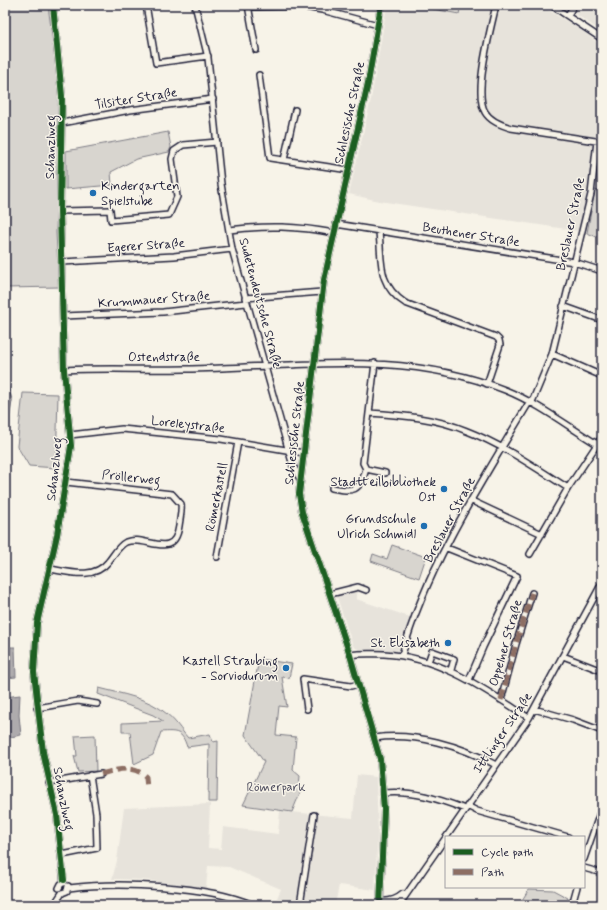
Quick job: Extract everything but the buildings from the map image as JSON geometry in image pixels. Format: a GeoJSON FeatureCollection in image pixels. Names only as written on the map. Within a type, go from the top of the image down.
{"type":"FeatureCollection","features":[{"type":"Feature","properties":{"kind":"street","name":"Schanzlweg"},"geometry":{"type":"LineString","coordinates":[[53,5],[61,76],[62,124],[60,211],[64,370],[70,435],[70,452],[50,569],[39,609],[35,635],[34,672],[43,752],[56,815],[62,855],[64,883]]}},
{"type":"Feature","properties":{"kind":"street"},"geometry":{"type":"LineString","coordinates":[[146,5],[156,63],[208,56]]}},
{"type":"Feature","properties":{"kind":"street","name":"Sudetendeutsche Straße"},"geometry":{"type":"LineString","coordinates":[[195,5],[208,56],[221,184],[232,249],[245,301],[265,365],[293,466],[300,479]]}},
{"type":"Feature","properties":{"kind":"street","name":"Schlesische Straße"},"geometry":{"type":"LineString","coordinates":[[380,903],[384,827],[382,770],[375,738],[350,655],[302,512],[299,494],[322,292],[368,83],[381,5]]}},
{"type":"Feature","properties":{"kind":"street"},"geometry":{"type":"LineString","coordinates":[[496,5],[480,86],[481,104],[484,112],[496,122],[510,128],[600,142]]}},
{"type":"Feature","properties":{"kind":"street"},"geometry":{"type":"LineString","coordinates":[[551,5],[602,39]]}},
{"type":"Feature","properties":{"kind":"street"},"geometry":{"type":"LineString","coordinates":[[568,15],[574,5]]}},
{"type":"Feature","properties":{"kind":"street"},"geometry":{"type":"LineString","coordinates":[[256,50],[248,6],[299,6],[322,10],[378,25]]}},
{"type":"Feature","properties":{"kind":"street"},"geometry":{"type":"LineString","coordinates":[[259,75],[270,158],[349,170]]}},
{"type":"Feature","properties":{"kind":"street","name":"Tilsiter Straße"},"geometry":{"type":"LineString","coordinates":[[62,124],[130,110],[213,98]]}},
{"type":"Feature","properties":{"kind":"street"},"geometry":{"type":"LineString","coordinates":[[284,160],[294,110]]}},
{"type":"Feature","properties":{"kind":"street"},"geometry":{"type":"LineString","coordinates":[[60,211],[110,210],[111,220],[169,215],[176,197],[172,159],[174,151],[183,145],[217,142]]}},
{"type":"Feature","properties":{"kind":"street","name":"Breslauer Straße"},"geometry":{"type":"LineString","coordinates":[[402,655],[416,614],[447,548],[502,448],[531,402],[552,354],[591,194],[600,142]]}},
{"type":"Feature","properties":{"kind":"street","name":"Beuthener Straße"},"geometry":{"type":"LineString","coordinates":[[336,224],[574,262],[602,271]]}},
{"type":"Feature","properties":{"kind":"street"},"geometry":{"type":"LineString","coordinates":[[229,230],[258,226],[277,226],[311,228],[334,233]]}},
{"type":"Feature","properties":{"kind":"street"},"geometry":{"type":"LineString","coordinates":[[379,232],[384,280],[396,297],[405,303],[496,337],[499,340],[500,344],[487,384]]}},
{"type":"Feature","properties":{"kind":"street","name":"Egerer Straße"},"geometry":{"type":"LineString","coordinates":[[62,262],[174,256],[232,249]]}},
{"type":"Feature","properties":{"kind":"street","name":"Krummauer Straße"},"geometry":{"type":"LineString","coordinates":[[63,316],[163,312],[322,292]]}},
{"type":"Feature","properties":{"kind":"street"},"geometry":{"type":"LineString","coordinates":[[563,306],[602,320]]}},
{"type":"Feature","properties":{"kind":"street"},"geometry":{"type":"LineString","coordinates":[[552,354],[602,376]]}},
{"type":"Feature","properties":{"kind":"street","name":"Ostendstraße"},"geometry":{"type":"LineString","coordinates":[[64,370],[185,369],[339,362],[402,365],[430,369],[487,384],[531,402],[600,445]]}},
{"type":"Feature","properties":{"kind":"street"},"geometry":{"type":"LineString","coordinates":[[332,488],[354,490],[360,486],[363,480],[366,470],[363,458],[375,363]]}},
{"type":"Feature","properties":{"kind":"street"},"geometry":{"type":"LineString","coordinates":[[369,413],[408,416],[468,431],[502,448],[568,488]]}},
{"type":"Feature","properties":{"kind":"street","name":"Loreleystraße"},"geometry":{"type":"LineString","coordinates":[[70,435],[122,429],[238,442],[304,452]]}},
{"type":"Feature","properties":{"kind":"street"},"geometry":{"type":"LineString","coordinates":[[530,554],[568,488],[600,445],[602,436]]}},
{"type":"Feature","properties":{"kind":"street","name":"Römerkastell"},"geometry":{"type":"LineString","coordinates":[[216,557],[238,442]]}},
{"type":"Feature","properties":{"kind":"street"},"geometry":{"type":"LineString","coordinates":[[366,470],[385,473]]}},
{"type":"Feature","properties":{"kind":"street","name":"Pröllerweg"},"geometry":{"type":"LineString","coordinates":[[50,569],[82,573],[96,572],[102,568],[126,542],[138,540],[163,545],[172,541],[179,531],[181,504],[172,494],[66,482]]}},
{"type":"Feature","properties":{"kind":"street"},"geometry":{"type":"LineString","coordinates":[[472,501],[542,534]]}},
{"type":"Feature","properties":{"kind":"street"},"geometry":{"type":"LineString","coordinates":[[447,548],[517,576],[469,680]]}},
{"type":"Feature","properties":{"kind":"street","name":"Ittlinger Straße"},"geometry":{"type":"LineString","coordinates":[[446,836],[534,709],[602,582]]}},
{"type":"Feature","properties":{"kind":"street"},"geometry":{"type":"LineString","coordinates":[[330,594],[358,587],[366,590]]}},
{"type":"Feature","properties":{"kind":"street","name":"Oppelner Straße"},"geometry":{"type":"LineString","coordinates":[[501,700],[532,593]]}},
{"type":"Feature","properties":{"kind":"street"},"geometry":{"type":"LineString","coordinates":[[428,662],[432,651],[454,660],[451,670]]}},
{"type":"Feature","properties":{"kind":"street","name":"Oppelner Straße"},"geometry":{"type":"LineString","coordinates":[[350,655],[402,655],[451,670],[528,718]]}},
{"type":"Feature","properties":{"kind":"street"},"geometry":{"type":"LineString","coordinates":[[563,656],[602,671]]}},
{"type":"Feature","properties":{"kind":"street"},"geometry":{"type":"LineString","coordinates":[[308,709],[303,679],[351,686],[358,684]]}},
{"type":"Feature","properties":{"kind":"street"},"geometry":{"type":"LineString","coordinates":[[37,708],[78,701],[97,704]]}},
{"type":"Feature","properties":{"kind":"street"},"geometry":{"type":"LineString","coordinates":[[534,709],[573,720],[602,731]]}},
{"type":"Feature","properties":{"kind":"street"},"geometry":{"type":"LineString","coordinates":[[375,738],[408,736],[468,751],[496,765]]}},
{"type":"Feature","properties":{"kind":"street"},"geometry":{"type":"LineString","coordinates":[[49,783],[101,774]]}},
{"type":"Feature","properties":{"kind":"street"},"geometry":{"type":"LineString","coordinates":[[62,855],[97,848],[96,814],[90,775]]}},
{"type":"Feature","properties":{"kind":"street"},"geometry":{"type":"LineString","coordinates":[[383,793],[429,796],[564,836]]}},
{"type":"Feature","properties":{"kind":"street"},"geometry":{"type":"LineString","coordinates":[[586,842],[602,807]]}},
{"type":"Feature","properties":{"kind":"street"},"geometry":{"type":"LineString","coordinates":[[300,905],[314,815]]}},
{"type":"Feature","properties":{"kind":"street","name":"Ittlinger Straße"},"geometry":{"type":"LineString","coordinates":[[398,905],[445,837]]}},
{"type":"Feature","properties":{"kind":"street"},"geometry":{"type":"LineString","coordinates":[[585,868],[602,873]]}},
{"type":"Feature","properties":{"kind":"street"},"geometry":{"type":"LineString","coordinates":[[61,894],[56,887],[64,883],[69,888]]}},
{"type":"Feature","properties":{"kind":"street"},"geometry":{"type":"LineString","coordinates":[[54,905],[61,894],[66,892],[69,888],[122,886],[198,891],[228,896],[253,905]]}},
{"type":"Feature","properties":{"kind":"street","name":"Ittlinger Straße"},"geometry":{"type":"LineString","coordinates":[[380,903],[398,898],[409,888]]}},
{"type":"Feature","properties":{"kind":"street"},"geometry":{"type":"LineString","coordinates":[[572,905],[577,888]]}},
{"type":"Feature","properties":{"kind":"shaded area"},"geometry":{"type":"Polygon","coordinates":[[[387,5],[540,5],[581,30],[602,46],[602,192],[588,189],[579,231],[379,201],[349,194],[371,99],[387,5]]]}},
{"type":"Feature","properties":{"kind":"shaded area"},"geometry":{"type":"Polygon","coordinates":[[[561,5],[602,5],[602,32],[577,15],[561,5]]]}},
{"type":"Feature","properties":{"kind":"shaded area"},"geometry":{"type":"Polygon","coordinates":[[[356,590],[358,591],[356,599],[410,617],[397,651],[359,650],[353,646],[337,597],[339,594],[356,590]]]}},
{"type":"Feature","properties":{"kind":"shaded area"},"geometry":{"type":"Polygon","coordinates":[[[5,647],[15,647],[16,677],[5,678],[5,647]]]}},
{"type":"Feature","properties":{"kind":"shaded area"},"geometry":{"type":"Polygon","coordinates":[[[20,695],[19,715],[21,735],[5,738],[5,697],[20,695]]]}},
{"type":"Feature","properties":{"kind":"shaded area"},"geometry":{"type":"Polygon","coordinates":[[[357,775],[376,777],[378,829],[375,890],[339,885],[335,905],[274,905],[281,889],[229,867],[208,866],[206,888],[144,880],[112,879],[117,861],[124,808],[210,804],[208,848],[221,849],[223,827],[278,834],[280,811],[353,818],[357,775]]]}},
{"type":"Feature","properties":{"kind":"green space"},"geometry":{"type":"Polygon","coordinates":[[[5,5],[48,5],[59,90],[56,233],[59,287],[5,288],[5,5]]]}},
{"type":"Feature","properties":{"kind":"green space"},"geometry":{"type":"Polygon","coordinates":[[[434,5],[461,5],[459,14],[433,9],[434,5]]]}},
{"type":"Feature","properties":{"kind":"green space"},"geometry":{"type":"Polygon","coordinates":[[[168,132],[171,147],[169,152],[136,159],[111,172],[112,185],[66,189],[66,151],[168,132]]]}},
{"type":"Feature","properties":{"kind":"green space"},"geometry":{"type":"Polygon","coordinates":[[[595,190],[602,192],[602,239],[587,233],[595,190]]]}},
{"type":"Feature","properties":{"kind":"green space"},"geometry":{"type":"Polygon","coordinates":[[[23,393],[58,394],[56,468],[29,466],[17,446],[23,393]]]}},
{"type":"Feature","properties":{"kind":"green space"},"geometry":{"type":"Polygon","coordinates":[[[392,545],[426,557],[419,578],[371,561],[373,554],[387,559],[392,545]]]}},
{"type":"Feature","properties":{"kind":"green space","name":"Römerpark"},"geometry":{"type":"Polygon","coordinates":[[[259,659],[292,664],[289,678],[282,677],[287,707],[279,706],[276,735],[296,737],[293,770],[300,776],[299,786],[302,788],[292,812],[243,805],[264,762],[245,735],[259,659]]]}},
{"type":"Feature","properties":{"kind":"green space"},"geometry":{"type":"Polygon","coordinates":[[[99,688],[135,697],[152,704],[170,716],[188,738],[210,734],[213,742],[218,741],[217,802],[208,802],[209,744],[187,747],[183,738],[178,733],[161,732],[153,755],[134,764],[130,732],[122,732],[122,723],[163,721],[153,715],[98,694],[99,688]]]}},
{"type":"Feature","properties":{"kind":"green space"},"geometry":{"type":"Polygon","coordinates":[[[95,735],[96,771],[78,772],[74,756],[77,756],[75,736],[95,735]]]}},
{"type":"Feature","properties":{"kind":"green space"},"geometry":{"type":"Polygon","coordinates":[[[529,889],[553,890],[568,898],[566,905],[519,905],[529,889]]]}},
{"type":"Feature","properties":{"kind":"waterway"},"geometry":{"type":"LineString","coordinates":[[5,377],[12,400],[5,441]]}},
{"type":"Feature","properties":{"kind":"marked path"},"geometry":{"type":"LineString","coordinates":[[501,700],[532,593]]}},
{"type":"Feature","properties":{"kind":"marked path"},"geometry":{"type":"LineString","coordinates":[[101,774],[125,769],[136,770],[146,777],[147,789]]}},
{"type":"Feature","properties":{"kind":"cycle path"},"geometry":{"type":"LineString","coordinates":[[53,5],[62,96],[60,211],[64,370],[71,446],[57,535],[37,623],[34,672],[43,752],[57,815],[64,880]]}},
{"type":"Feature","properties":{"kind":"cycle path"},"geometry":{"type":"LineString","coordinates":[[380,905],[384,809],[380,759],[350,655],[302,512],[299,494],[324,280],[368,83],[381,5]]}},
{"type":"Feature","properties":{"kind":"place","name":"Kindergarten Spielstube"},"geometry":{"type":"Point","coordinates":[93,193]}},
{"type":"Feature","properties":{"kind":"place","name":"Stadtteilbibliothek Ost"},"geometry":{"type":"Point","coordinates":[444,489]}},
{"type":"Feature","properties":{"kind":"place","name":"Grundschule Ulrich Schmidl"},"geometry":{"type":"Point","coordinates":[424,526]}},
{"type":"Feature","properties":{"kind":"place","name":"St. Elisabeth"},"geometry":{"type":"Point","coordinates":[448,643]}},
{"type":"Feature","properties":{"kind":"place","name":"Kastell Straubing - Sorviodurum"},"geometry":{"type":"Point","coordinates":[286,668]}}]}
